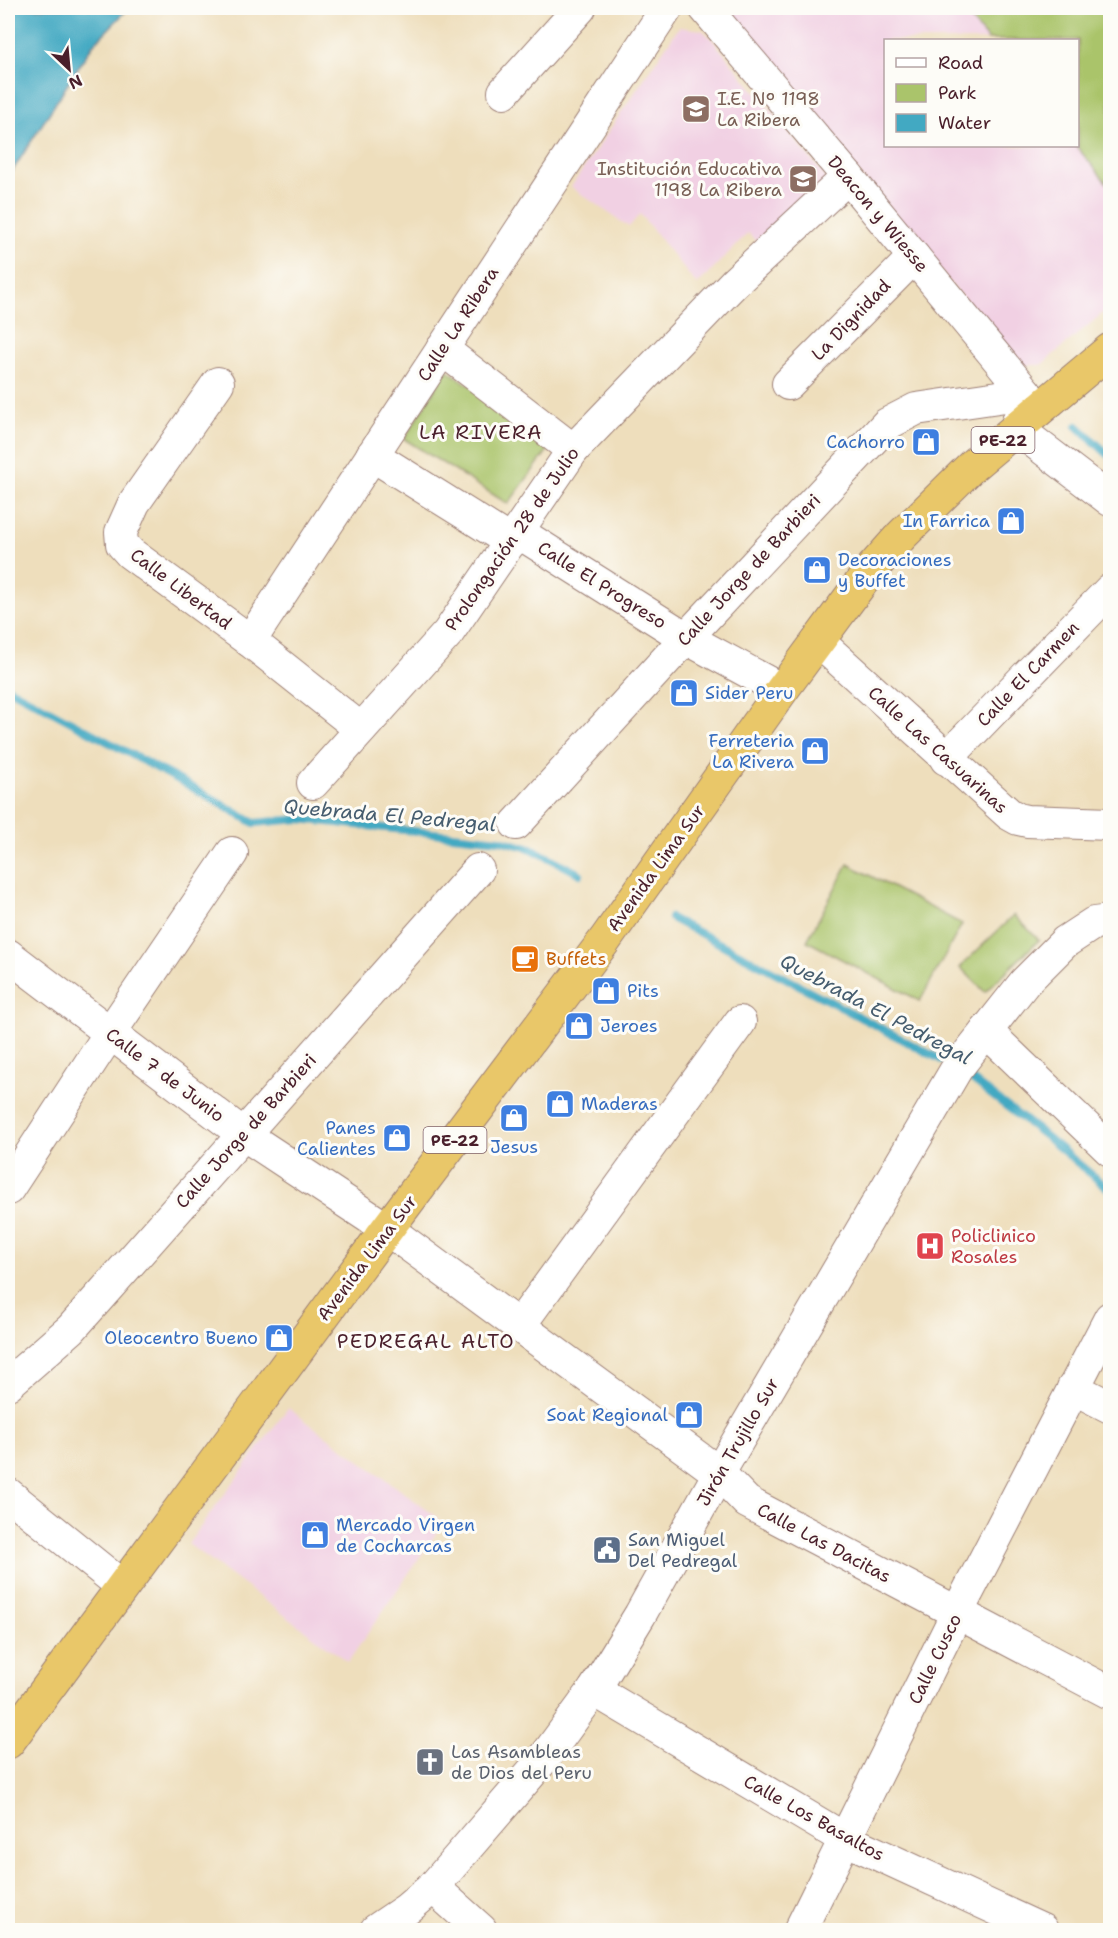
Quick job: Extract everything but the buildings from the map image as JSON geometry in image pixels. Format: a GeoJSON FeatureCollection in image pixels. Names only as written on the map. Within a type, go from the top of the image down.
{"type":"FeatureCollection","features":[{"type":"Feature","properties":{"kind":"highway","name":"Avenida Lima Sur"},"geometry":{"type":"LineString","coordinates":[[8,1743],[387,1229],[605,940],[782,690],[869,572],[973,465],[1110,350]]}},
{"type":"Feature","properties":{"kind":"street"},"geometry":{"type":"LineString","coordinates":[[504,92],[580,8]]}},
{"type":"Feature","properties":{"kind":"street","name":"Calle La Ribera"},"geometry":{"type":"LineString","coordinates":[[250,641],[667,8]]}},
{"type":"Feature","properties":{"kind":"street","name":"Deacon y Wiesse"},"geometry":{"type":"LineString","coordinates":[[705,8],[1026,393]]}},
{"type":"Feature","properties":{"kind":"street","name":"Prolongación 28 de Julio"},"geometry":{"type":"LineString","coordinates":[[313,783],[448,633],[573,450],[734,283],[848,177]]}},
{"type":"Feature","properties":{"kind":"street","name":"La Dignidad"},"geometry":{"type":"LineString","coordinates":[[788,384],[914,257]]}},
{"type":"Feature","properties":{"kind":"street"},"geometry":{"type":"LineString","coordinates":[[442,349],[573,450]]}},
{"type":"Feature","properties":{"kind":"street","name":"Calle Libertad"},"geometry":{"type":"LineString","coordinates":[[218,383],[134,503],[121,532],[122,543],[130,553],[250,641],[361,729]]}},
{"type":"Feature","properties":{"kind":"street"},"geometry":{"type":"LineString","coordinates":[[1026,393],[1016,428],[1110,500]]}},
{"type":"Feature","properties":{"kind":"street","name":"Calle Jorge de Barbieri"},"geometry":{"type":"LineString","coordinates":[[516,824],[686,638],[887,424],[916,409],[1026,393]]}},
{"type":"Feature","properties":{"kind":"street","name":"Calle El Progreso"},"geometry":{"type":"LineString","coordinates":[[372,455],[686,638],[782,690]]}},
{"type":"Feature","properties":{"kind":"street","name":"Calle El Carmen"},"geometry":{"type":"LineString","coordinates":[[945,759],[1110,590]]}},
{"type":"Feature","properties":{"kind":"street","name":"Calle Las Casuarinas"},"geometry":{"type":"LineString","coordinates":[[818,641],[945,759],[1009,814],[1028,821],[1110,824]]}},
{"type":"Feature","properties":{"kind":"street"},"geometry":{"type":"LineString","coordinates":[[8,1189],[232,853]]}},
{"type":"Feature","properties":{"kind":"street","name":"Calle Jorge de Barbieri"},"geometry":{"type":"LineString","coordinates":[[8,1384],[71,1329],[478,870]]}},
{"type":"Feature","properties":{"kind":"street","name":"Jirón Trujillo Sur"},"geometry":{"type":"LineString","coordinates":[[376,1930],[407,1909],[433,1887],[545,1757],[594,1690],[640,1615],[719,1473],[957,1068],[1025,982],[1065,942],[1095,923],[1110,921]]}},
{"type":"Feature","properties":{"kind":"street","name":"Calle 7 de Junio"},"geometry":{"type":"LineString","coordinates":[[8,955],[243,1134],[387,1229]]}},
{"type":"Feature","properties":{"kind":"street"},"geometry":{"type":"LineString","coordinates":[[519,1326],[740,1022]]}},
{"type":"Feature","properties":{"kind":"street"},"geometry":{"type":"LineString","coordinates":[[986,1031],[1110,1150]]}},
{"type":"Feature","properties":{"kind":"street","name":"Calle Las Dacitas"},"geometry":{"type":"LineString","coordinates":[[387,1229],[719,1473],[747,1502],[1110,1693]]}},
{"type":"Feature","properties":{"kind":"street","name":"Calle Cusco"},"geometry":{"type":"LineString","coordinates":[[800,1930],[957,1613],[1110,1317]]}},
{"type":"Feature","properties":{"kind":"street"},"geometry":{"type":"LineString","coordinates":[[1073,1388],[1110,1407]]}},
{"type":"Feature","properties":{"kind":"street"},"geometry":{"type":"LineString","coordinates":[[8,1494],[122,1586]]}},
{"type":"Feature","properties":{"kind":"street","name":"Calle Los Basaltos"},"geometry":{"type":"LineString","coordinates":[[594,1690],[845,1839],[1042,1930]]}},
{"type":"Feature","properties":{"kind":"street"},"geometry":{"type":"LineString","coordinates":[[433,1887],[481,1930]]}},
{"type":"Feature","properties":{"kind":"shaded area"},"geometry":{"type":"Polygon","coordinates":[[[720,8],[961,8],[987,39],[884,39],[884,147],[1077,147],[1110,187],[1110,307],[1041,365],[1019,365],[720,8]]]}},
{"type":"Feature","properties":{"kind":"shaded area","name":"I.E. Nº 1198 La Ribera"},"geometry":{"type":"Polygon","coordinates":[[[679,27],[702,30],[710,37],[829,181],[760,245],[748,233],[697,285],[640,214],[629,227],[571,187],[679,27]]]}},
{"type":"Feature","properties":{"kind":"shaded area","name":"Mercado Virgen de Cocharcas"},"geometry":{"type":"Polygon","coordinates":[[[288,1408],[437,1517],[441,1526],[348,1662],[188,1544],[288,1408]]]}},
{"type":"Feature","properties":{"kind":"green space"},"geometry":{"type":"Polygon","coordinates":[[[961,8],[1110,8],[1110,187],[1077,147],[1079,147],[1079,39],[987,39],[961,8]]]}},
{"type":"Feature","properties":{"kind":"green space"},"geometry":{"type":"Polygon","coordinates":[[[447,370],[554,442],[508,504],[404,439],[447,370]]]}},
{"type":"Feature","properties":{"kind":"green space"},"geometry":{"type":"Polygon","coordinates":[[[848,864],[962,924],[920,1001],[807,941],[848,864]]]}},
{"type":"Feature","properties":{"kind":"green space"},"geometry":{"type":"Polygon","coordinates":[[[1014,915],[1039,940],[985,992],[960,967],[1014,915]]]}},
{"type":"Feature","properties":{"kind":"water"},"geometry":{"type":"Polygon","coordinates":[[[10,8],[129,8],[92,46],[8,178],[8,11],[10,8]]]}},
{"type":"Feature","properties":{"kind":"waterway"},"geometry":{"type":"LineString","coordinates":[[1077,426],[1110,456]]}},
{"type":"Feature","properties":{"kind":"waterway","name":"Quebrada El Pedregal"},"geometry":{"type":"LineString","coordinates":[[8,688],[254,823],[299,819],[500,840],[532,849],[580,874]]}},
{"type":"Feature","properties":{"kind":"waterway","name":"Quebrada El Pedregal"},"geometry":{"type":"LineString","coordinates":[[671,918],[951,1065]]}},
{"type":"Feature","properties":{"kind":"waterway","name":"Quebrada El Pedregal"},"geometry":{"type":"LineString","coordinates":[[963,1073],[1049,1139],[1110,1190]]}},
{"type":"Feature","properties":{"kind":"place","name":"I.E. Nº 1198 La Ribera"},"geometry":{"type":"Point","coordinates":[696,109]}},
{"type":"Feature","properties":{"kind":"place","name":"Institución Educativa 1198 La Ribera"},"geometry":{"type":"Point","coordinates":[803,179]}},
{"type":"Feature","properties":{"kind":"place","name":"Cachorro"},"geometry":{"type":"Point","coordinates":[926,442]}},
{"type":"Feature","properties":{"kind":"place","name":"In Farrica"},"geometry":{"type":"Point","coordinates":[1011,521]}},
{"type":"Feature","properties":{"kind":"place","name":"Decoraciones y Buffet"},"geometry":{"type":"Point","coordinates":[817,570]}},
{"type":"Feature","properties":{"kind":"place","name":"Sider Peru"},"geometry":{"type":"Point","coordinates":[684,693]}},
{"type":"Feature","properties":{"kind":"place","name":"Ferreteria La Rivera"},"geometry":{"type":"Point","coordinates":[815,751]}},
{"type":"Feature","properties":{"kind":"place","name":"Buffets"},"geometry":{"type":"Point","coordinates":[525,959]}},
{"type":"Feature","properties":{"kind":"place","name":"Pits"},"geometry":{"type":"Point","coordinates":[606,991]}},
{"type":"Feature","properties":{"kind":"place","name":"Jeroes"},"geometry":{"type":"Point","coordinates":[579,1026]}},
{"type":"Feature","properties":{"kind":"place","name":"Maderas"},"geometry":{"type":"Point","coordinates":[560,1104]}},
{"type":"Feature","properties":{"kind":"place","name":"Jesus"},"geometry":{"type":"Point","coordinates":[514,1118]}},
{"type":"Feature","properties":{"kind":"place","name":"Panes Calientes"},"geometry":{"type":"Point","coordinates":[397,1138]}},
{"type":"Feature","properties":{"kind":"place","name":"Policlinico Rosales"},"geometry":{"type":"Point","coordinates":[930,1246]}},
{"type":"Feature","properties":{"kind":"place","name":"Oleocentro Bueno"},"geometry":{"type":"Point","coordinates":[279,1338]}},
{"type":"Feature","properties":{"kind":"place","name":"Soat Regional"},"geometry":{"type":"Point","coordinates":[689,1415]}},
{"type":"Feature","properties":{"kind":"place","name":"Mercado Virgen de Cocharcas"},"geometry":{"type":"Point","coordinates":[315,1535]}},
{"type":"Feature","properties":{"kind":"place","name":"San Miguel Del Pedregal"},"geometry":{"type":"Point","coordinates":[607,1550]}},
{"type":"Feature","properties":{"kind":"place","name":"Las Asambleas de Dios del Peru"},"geometry":{"type":"Point","coordinates":[430,1762]}},
{"type":"Feature","properties":{"kind":"district","name":"LA RIVERA"},"geometry":{"type":"Point","coordinates":[481,432]}},
{"type":"Feature","properties":{"kind":"district","name":"PEDREGAL ALTO"},"geometry":{"type":"Point","coordinates":[426,1341]}}]}
